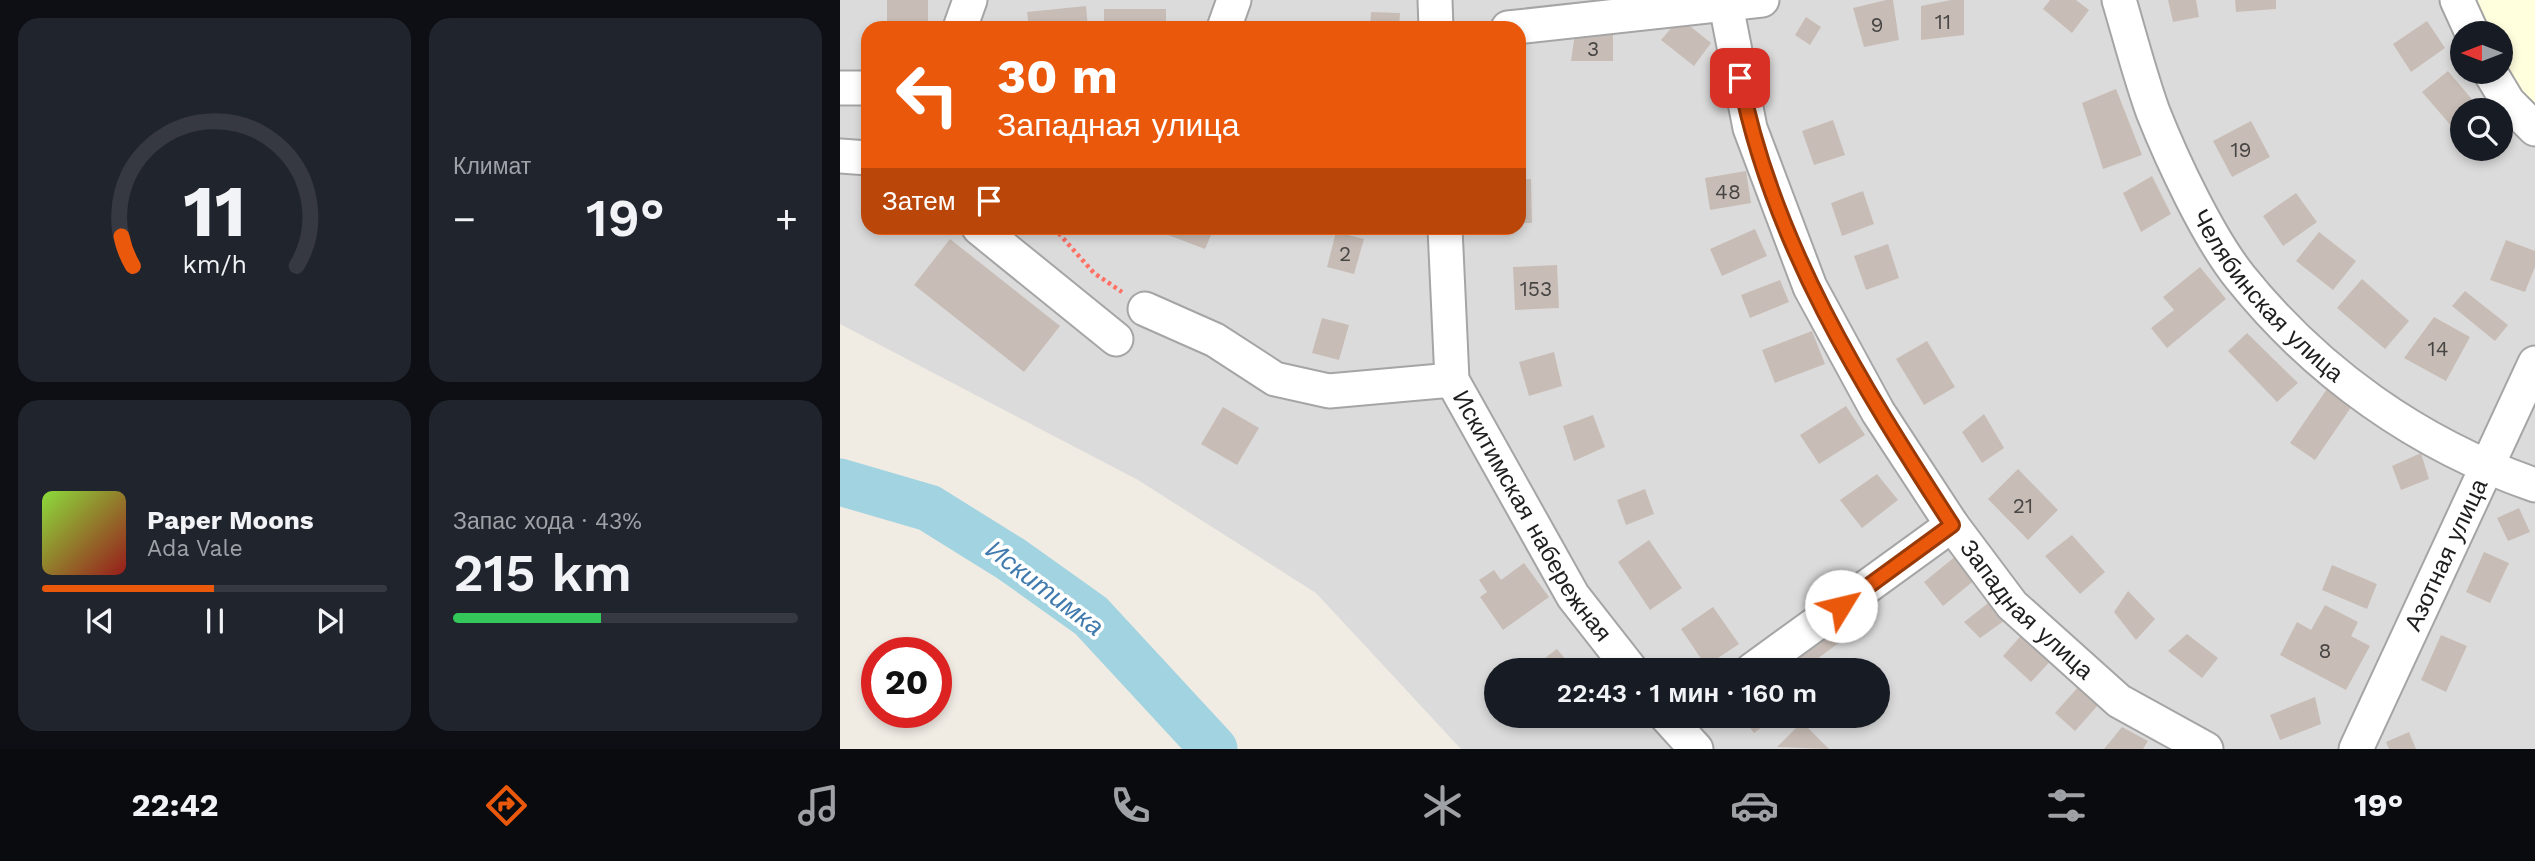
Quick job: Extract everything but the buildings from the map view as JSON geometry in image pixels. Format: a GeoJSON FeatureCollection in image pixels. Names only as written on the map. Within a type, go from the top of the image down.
{"type":"FeatureCollection","features":[{"type":"Feature","properties":{"kind":"lane"},"geometry":{"type":"LineString","coordinates":[[962,21],[970,0]]}},
{"type":"Feature","properties":{"kind":"lane"},"geometry":{"type":"LineString","coordinates":[[1226,21],[1234,0]]}},
{"type":"Feature","properties":{"kind":"lane"},"geometry":{"type":"LineString","coordinates":[[1435,0],[1436,21]]}},
{"type":"Feature","properties":{"kind":"lane"},"geometry":{"type":"LineString","coordinates":[[1526,26],[1762,0]]}},
{"type":"Feature","properties":{"kind":"lane","name":"Челябинская улица"},"geometry":{"type":"LineString","coordinates":[[2119,0],[2153,111],[2191,196],[2238,275],[2303,348],[2378,408],[2488,469],[2535,485]]}},
{"type":"Feature","properties":{"kind":"lane"},"geometry":{"type":"LineString","coordinates":[[2458,0],[2467,21]]}},
{"type":"Feature","properties":{"kind":"lane","name":"Западная улица"},"geometry":{"type":"LineString","coordinates":[[1725,2],[1750,128],[1810,287],[1878,412],[1952,525],[2012,605],[2119,701],[2206,749]]}},
{"type":"Feature","properties":{"kind":"lane"},"geometry":{"type":"LineString","coordinates":[[2497,84],[2508,102],[2535,129]]}},
{"type":"Feature","properties":{"kind":"lane"},"geometry":{"type":"LineString","coordinates":[[840,156],[861,158]]}},
{"type":"Feature","properties":{"kind":"lane"},"geometry":{"type":"LineString","coordinates":[[988,235],[1116,339]]}},
{"type":"Feature","properties":{"kind":"lane","name":"Искитимская набережная"},"geometry":{"type":"LineString","coordinates":[[1445,235],[1452,380],[1573,596],[1622,658]]}},
{"type":"Feature","properties":{"kind":"lane"},"geometry":{"type":"LineString","coordinates":[[1146,309],[1215,340],[1275,379],[1329,391],[1452,380]]}},
{"type":"Feature","properties":{"kind":"lane","name":"Азотная улица"},"geometry":{"type":"LineString","coordinates":[[2356,749],[2535,363]]}},
{"type":"Feature","properties":{"kind":"lane"},"geometry":{"type":"LineString","coordinates":[[1769,658],[1952,525]]}},
{"type":"Feature","properties":{"kind":"path"},"geometry":{"type":"LineString","coordinates":[[1060,235],[1094,273],[1146,309]]}},
{"type":"Feature","properties":{"kind":"shaded area"},"geometry":{"type":"Polygon","coordinates":[[[840,0],[2441,0],[2450,21],[2450,84],[2487,84],[2501,98],[2450,98],[2450,161],[2513,161],[2513,110],[2535,132],[2535,749],[1461,749],[1316,593],[1138,480],[840,324],[840,0]]]}},
{"type":"Feature","properties":{"kind":"shaded area"},"geometry":{"type":"Polygon","coordinates":[[[2468,0],[2535,0],[2535,114],[2511,84],[2513,84],[2513,21],[2477,21],[2468,0]]]}},
{"type":"Feature","properties":{"kind":"waterway","name":"Искитимка"},"geometry":{"type":"LineString","coordinates":[[840,482],[929,508],[1011,559],[1091,616],[1214,749]]}},
{"type":"Feature","properties":{"kind":"route"},"geometry":{"type":"LineString","coordinates":[[1740,78],[1750,128],[1810,287],[1878,412],[1952,525],[1841,606]]}}]}
